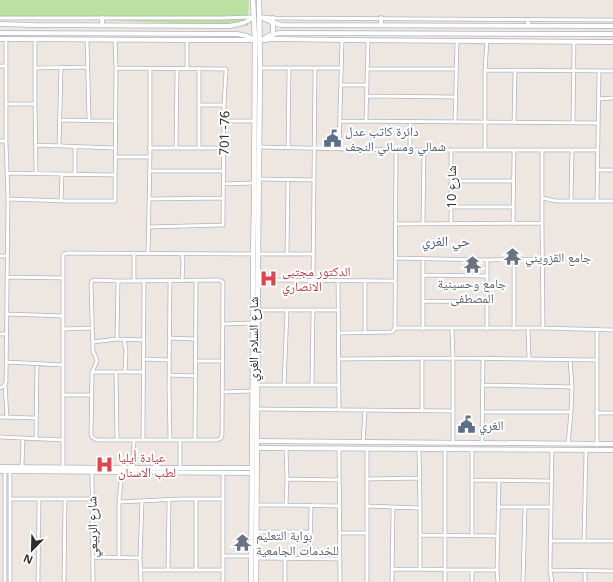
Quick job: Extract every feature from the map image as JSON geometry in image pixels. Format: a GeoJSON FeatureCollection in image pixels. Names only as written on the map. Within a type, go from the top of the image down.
{"type":"FeatureCollection","features":[{"type":"Feature","properties":{"kind":"main road","name":"شارع السلام الغري"},"geometry":{"type":"LineString","coordinates":[[253,0],[259,147],[256,181]]}},
{"type":"Feature","properties":{"kind":"main road","name":"شارع السلام الغري"},"geometry":{"type":"LineString","coordinates":[[251,582],[251,556],[257,532],[258,385],[253,324],[256,205],[254,121],[257,111],[260,68],[259,0]]}},
{"type":"Feature","properties":{"kind":"main road","name":"شارع السلام الغري"},"geometry":{"type":"LineString","coordinates":[[255,254],[258,280],[258,310],[252,391],[252,470],[256,582]]}},
{"type":"Feature","properties":{"kind":"street"},"geometry":{"type":"LineString","coordinates":[[0,18],[253,17]]}},
{"type":"Feature","properties":{"kind":"street"},"geometry":{"type":"LineString","coordinates":[[0,24],[229,26],[243,24],[253,17]]}},
{"type":"Feature","properties":{"kind":"street"},"geometry":{"type":"LineString","coordinates":[[260,17],[613,20]]}},
{"type":"Feature","properties":{"kind":"street"},"geometry":{"type":"LineString","coordinates":[[260,17],[281,25],[613,26]]}},
{"type":"Feature","properties":{"kind":"street"},"geometry":{"type":"LineString","coordinates":[[102,18],[102,25]]}},
{"type":"Feature","properties":{"kind":"street"},"geometry":{"type":"LineString","coordinates":[[273,18],[273,36]]}},
{"type":"Feature","properties":{"kind":"street"},"geometry":{"type":"LineString","coordinates":[[381,18],[381,25]]}},
{"type":"Feature","properties":{"kind":"street"},"geometry":{"type":"LineString","coordinates":[[528,20],[528,26]]}},
{"type":"Feature","properties":{"kind":"street"},"geometry":{"type":"LineString","coordinates":[[603,20],[603,26]]}},
{"type":"Feature","properties":{"kind":"street"},"geometry":{"type":"LineString","coordinates":[[440,34],[444,29],[441,25]]}},
{"type":"Feature","properties":{"kind":"street"},"geometry":{"type":"LineString","coordinates":[[454,34],[452,27],[455,25]]}},
{"type":"Feature","properties":{"kind":"street"},"geometry":{"type":"LineString","coordinates":[[216,26],[219,30],[216,34]]}},
{"type":"Feature","properties":{"kind":"street"},"geometry":{"type":"LineString","coordinates":[[0,33],[237,34],[247,36],[255,40]]}},
{"type":"Feature","properties":{"kind":"street"},"geometry":{"type":"LineString","coordinates":[[260,41],[280,33],[613,34]]}},
{"type":"Feature","properties":{"kind":"street"},"geometry":{"type":"LineString","coordinates":[[381,33],[381,41]]}},
{"type":"Feature","properties":{"kind":"street"},"geometry":{"type":"LineString","coordinates":[[102,34],[102,39]]}},
{"type":"Feature","properties":{"kind":"street"},"geometry":{"type":"LineString","coordinates":[[539,34],[539,42]]}},
{"type":"Feature","properties":{"kind":"street"},"geometry":{"type":"LineString","coordinates":[[603,34],[603,42]]}},
{"type":"Feature","properties":{"kind":"street"},"geometry":{"type":"LineString","coordinates":[[273,36],[381,41],[613,42]]}},
{"type":"Feature","properties":{"kind":"street"},"geometry":{"type":"LineString","coordinates":[[0,39],[255,40]]}},
{"type":"Feature","properties":{"kind":"street"},"geometry":{"type":"LineString","coordinates":[[6,39],[8,256],[5,385],[7,417]]}},
{"type":"Feature","properties":{"kind":"street"},"geometry":{"type":"LineString","coordinates":[[35,39],[36,173]]}},
{"type":"Feature","properties":{"kind":"street"},"geometry":{"type":"LineString","coordinates":[[87,39],[89,120]]}},
{"type":"Feature","properties":{"kind":"street"},"geometry":{"type":"LineString","coordinates":[[8,199],[115,201],[115,39]]}},
{"type":"Feature","properties":{"kind":"street"},"geometry":{"type":"LineString","coordinates":[[187,40],[187,69]]}},
{"type":"Feature","properties":{"kind":"street"},"geometry":{"type":"LineString","coordinates":[[339,149],[342,40]]}},
{"type":"Feature","properties":{"kind":"street"},"geometry":{"type":"LineString","coordinates":[[366,120],[368,40]]}},
{"type":"Feature","properties":{"kind":"street"},"geometry":{"type":"LineString","coordinates":[[455,122],[457,41]]}},
{"type":"Feature","properties":{"kind":"street"},"geometry":{"type":"LineString","coordinates":[[485,150],[485,70],[487,41]]}},
{"type":"Feature","properties":{"kind":"street"},"geometry":{"type":"LineString","coordinates":[[573,123],[574,42]]}},
{"type":"Feature","properties":{"kind":"street"},"geometry":{"type":"LineString","coordinates":[[0,66],[6,66]]}},
{"type":"Feature","properties":{"kind":"street"},"geometry":{"type":"LineString","coordinates":[[35,68],[88,67]]}},
{"type":"Feature","properties":{"kind":"street"},"geometry":{"type":"LineString","coordinates":[[59,146],[61,68]]}},
{"type":"Feature","properties":{"kind":"street"},"geometry":{"type":"LineString","coordinates":[[116,68],[199,68],[199,148]]}},
{"type":"Feature","properties":{"kind":"street","name":"701 -76"},"geometry":{"type":"LineString","coordinates":[[149,227],[223,225],[224,105],[226,71],[224,69],[199,68]]}},
{"type":"Feature","properties":{"kind":"street"},"geometry":{"type":"LineString","coordinates":[[260,68],[341,68]]}},
{"type":"Feature","properties":{"kind":"street"},"geometry":{"type":"LineString","coordinates":[[313,280],[315,68]]}},
{"type":"Feature","properties":{"kind":"street"},"geometry":{"type":"LineString","coordinates":[[148,254],[150,69]]}},
{"type":"Feature","properties":{"kind":"street"},"geometry":{"type":"LineString","coordinates":[[176,148],[177,69]]}},
{"type":"Feature","properties":{"kind":"street"},"geometry":{"type":"LineString","coordinates":[[288,148],[289,69]]}},
{"type":"Feature","properties":{"kind":"street"},"geometry":{"type":"LineString","coordinates":[[367,69],[456,69]]}},
{"type":"Feature","properties":{"kind":"street"},"geometry":{"type":"LineString","coordinates":[[485,70],[613,71]]}},
{"type":"Feature","properties":{"kind":"street"},"geometry":{"type":"LineString","coordinates":[[514,123],[515,70]]}},
{"type":"Feature","properties":{"kind":"street"},"geometry":{"type":"LineString","coordinates":[[597,201],[599,71]]}},
{"type":"Feature","properties":{"kind":"street"},"geometry":{"type":"LineString","coordinates":[[341,85],[367,85]]}},
{"type":"Feature","properties":{"kind":"street"},"geometry":{"type":"LineString","coordinates":[[366,96],[455,97]]}},
{"type":"Feature","properties":{"kind":"street"},"geometry":{"type":"LineString","coordinates":[[598,99],[613,98]]}},
{"type":"Feature","properties":{"kind":"street"},"geometry":{"type":"LineString","coordinates":[[7,104],[35,104]]}},
{"type":"Feature","properties":{"kind":"street"},"geometry":{"type":"LineString","coordinates":[[200,105],[224,105]]}},
{"type":"Feature","properties":{"kind":"street"},"geometry":{"type":"LineString","coordinates":[[59,120],[116,121]]}},
{"type":"Feature","properties":{"kind":"street"},"geometry":{"type":"LineString","coordinates":[[340,120],[485,123],[598,123]]}},
{"type":"Feature","properties":{"kind":"street"},"geometry":{"type":"LineString","coordinates":[[224,121],[254,121]]}},
{"type":"Feature","properties":{"kind":"street"},"geometry":{"type":"LineString","coordinates":[[410,121],[410,150]]}},
{"type":"Feature","properties":{"kind":"street"},"geometry":{"type":"LineString","coordinates":[[0,141],[6,141]]}},
{"type":"Feature","properties":{"kind":"street"},"geometry":{"type":"LineString","coordinates":[[36,145],[116,148]]}},
{"type":"Feature","properties":{"kind":"street"},"geometry":{"type":"LineString","coordinates":[[75,147],[75,174]]}},
{"type":"Feature","properties":{"kind":"street"},"geometry":{"type":"LineString","coordinates":[[259,147],[396,150],[598,150]]}},
{"type":"Feature","properties":{"kind":"street"},"geometry":{"type":"LineString","coordinates":[[149,148],[224,148]]}},
{"type":"Feature","properties":{"kind":"street"},"geometry":{"type":"LineString","coordinates":[[339,332],[392,332],[395,328],[396,150]]}},
{"type":"Feature","properties":{"kind":"street"},"geometry":{"type":"LineString","coordinates":[[423,224],[424,150]]}},
{"type":"Feature","properties":{"kind":"street","name":"شارع 10"},"geometry":{"type":"LineString","coordinates":[[451,150],[451,224]]}},
{"type":"Feature","properties":{"kind":"street"},"geometry":{"type":"LineString","coordinates":[[513,224],[514,150]]}},
{"type":"Feature","properties":{"kind":"street"},"geometry":{"type":"LineString","coordinates":[[542,150],[543,328]]}},
{"type":"Feature","properties":{"kind":"street"},"geometry":{"type":"LineString","coordinates":[[571,201],[572,150]]}},
{"type":"Feature","properties":{"kind":"street"},"geometry":{"type":"LineString","coordinates":[[115,157],[150,157]]}},
{"type":"Feature","properties":{"kind":"street"},"geometry":{"type":"LineString","coordinates":[[598,170],[613,170]]}},
{"type":"Feature","properties":{"kind":"street"},"geometry":{"type":"LineString","coordinates":[[150,171],[224,171]]}},
{"type":"Feature","properties":{"kind":"street"},"geometry":{"type":"LineString","coordinates":[[7,173],[115,174]]}},
{"type":"Feature","properties":{"kind":"street"},"geometry":{"type":"LineString","coordinates":[[61,201],[62,174]]}},
{"type":"Feature","properties":{"kind":"street"},"geometry":{"type":"LineString","coordinates":[[287,254],[288,180]]}},
{"type":"Feature","properties":{"kind":"street"},"geometry":{"type":"LineString","coordinates":[[223,184],[256,181],[314,180]]}},
{"type":"Feature","properties":{"kind":"street"},"geometry":{"type":"LineString","coordinates":[[451,181],[513,181]]}},
{"type":"Feature","properties":{"kind":"street"},"geometry":{"type":"LineString","coordinates":[[149,199],[223,198]]}},
{"type":"Feature","properties":{"kind":"street"},"geometry":{"type":"LineString","coordinates":[[542,198],[549,200],[571,201],[613,201]]}},
{"type":"Feature","properties":{"kind":"street"},"geometry":{"type":"LineString","coordinates":[[451,207],[513,207]]}},
{"type":"Feature","properties":{"kind":"street"},"geometry":{"type":"LineString","coordinates":[[395,224],[542,223]]}},
{"type":"Feature","properties":{"kind":"street"},"geometry":{"type":"LineString","coordinates":[[134,253],[134,281]]}},
{"type":"Feature","properties":{"kind":"street"},"geometry":{"type":"LineString","coordinates":[[63,467],[64,254],[314,254]]}},
{"type":"Feature","properties":{"kind":"street"},"geometry":{"type":"LineString","coordinates":[[182,254],[182,281]]}},
{"type":"Feature","properties":{"kind":"street"},"geometry":{"type":"LineString","coordinates":[[0,256],[8,256]]}},
{"type":"Feature","properties":{"kind":"street"},"geometry":{"type":"LineString","coordinates":[[395,258],[487,260],[542,259]]}},
{"type":"Feature","properties":{"kind":"street"},"geometry":{"type":"LineString","coordinates":[[423,259],[423,328]]}},
{"type":"Feature","properties":{"kind":"street"},"geometry":{"type":"LineString","coordinates":[[487,260],[487,329]]}},
{"type":"Feature","properties":{"kind":"street"},"geometry":{"type":"LineString","coordinates":[[514,260],[514,329]]}},
{"type":"Feature","properties":{"kind":"street"},"geometry":{"type":"LineString","coordinates":[[422,275],[487,276]]}},
{"type":"Feature","properties":{"kind":"street"},"geometry":{"type":"LineString","coordinates":[[7,277],[63,278]]}},
{"type":"Feature","properties":{"kind":"street"},"geometry":{"type":"LineString","coordinates":[[95,280],[118,281],[219,280],[223,282],[221,438],[217,440],[97,440],[91,435],[92,372],[97,361],[93,352],[91,284],[92,281],[95,280]]}},
{"type":"Feature","properties":{"kind":"street"},"geometry":{"type":"LineString","coordinates":[[258,280],[395,281]]}},
{"type":"Feature","properties":{"kind":"street"},"geometry":{"type":"LineString","coordinates":[[338,280],[339,410]]}},
{"type":"Feature","properties":{"kind":"street"},"geometry":{"type":"LineString","coordinates":[[365,280],[365,332]]}},
{"type":"Feature","properties":{"kind":"street"},"geometry":{"type":"LineString","coordinates":[[117,339],[118,281]]}},
{"type":"Feature","properties":{"kind":"street"},"geometry":{"type":"LineString","coordinates":[[143,440],[144,281]]}},
{"type":"Feature","properties":{"kind":"street"},"geometry":{"type":"LineString","coordinates":[[170,281],[170,440]]}},
{"type":"Feature","properties":{"kind":"street"},"geometry":{"type":"LineString","coordinates":[[195,440],[196,281]]}},
{"type":"Feature","properties":{"kind":"street"},"geometry":{"type":"LineString","coordinates":[[422,301],[487,302]]}},
{"type":"Feature","properties":{"kind":"street"},"geometry":{"type":"LineString","coordinates":[[258,310],[339,310]]}},
{"type":"Feature","properties":{"kind":"street"},"geometry":{"type":"LineString","coordinates":[[312,385],[313,310]]}},
{"type":"Feature","properties":{"kind":"street"},"geometry":{"type":"LineString","coordinates":[[284,385],[287,311]]}},
{"type":"Feature","properties":{"kind":"street"},"geometry":{"type":"LineString","coordinates":[[7,314],[63,316]]}},
{"type":"Feature","properties":{"kind":"street"},"geometry":{"type":"LineString","coordinates":[[223,324],[253,324]]}},
{"type":"Feature","properties":{"kind":"street"},"geometry":{"type":"LineString","coordinates":[[63,329],[92,328]]}},
{"type":"Feature","properties":{"kind":"street"},"geometry":{"type":"LineString","coordinates":[[395,328],[543,328],[613,330]]}},
{"type":"Feature","properties":{"kind":"street"},"geometry":{"type":"LineString","coordinates":[[528,328],[529,360]]}},
{"type":"Feature","properties":{"kind":"street"},"geometry":{"type":"LineString","coordinates":[[452,329],[452,443]]}},
{"type":"Feature","properties":{"kind":"street"},"geometry":{"type":"LineString","coordinates":[[597,329],[597,445]]}},
{"type":"Feature","properties":{"kind":"street"},"geometry":{"type":"LineString","coordinates":[[0,334],[6,334]]}},
{"type":"Feature","properties":{"kind":"street"},"geometry":{"type":"LineString","coordinates":[[170,338],[196,339]]}},
{"type":"Feature","properties":{"kind":"street"},"geometry":{"type":"LineString","coordinates":[[93,342],[117,339],[143,340]]}},
{"type":"Feature","properties":{"kind":"street"},"geometry":{"type":"LineString","coordinates":[[124,340],[126,351],[125,372]]}},
{"type":"Feature","properties":{"kind":"street"},"geometry":{"type":"LineString","coordinates":[[339,359],[453,358],[597,360]]}},
{"type":"Feature","properties":{"kind":"street"},"geometry":{"type":"LineString","coordinates":[[143,359],[169,360]]}},
{"type":"Feature","properties":{"kind":"street"},"geometry":{"type":"LineString","coordinates":[[422,359],[422,411]]}},
{"type":"Feature","properties":{"kind":"street"},"geometry":{"type":"LineString","coordinates":[[482,443],[483,359]]}},
{"type":"Feature","properties":{"kind":"street"},"geometry":{"type":"LineString","coordinates":[[568,444],[572,387],[570,360]]}},
{"type":"Feature","properties":{"kind":"street"},"geometry":{"type":"LineString","coordinates":[[196,361],[222,361]]}},
{"type":"Feature","properties":{"kind":"street"},"geometry":{"type":"LineString","coordinates":[[6,362],[63,365]]}},
{"type":"Feature","properties":{"kind":"street"},"geometry":{"type":"LineString","coordinates":[[36,439],[37,364]]}},
{"type":"Feature","properties":{"kind":"street"},"geometry":{"type":"LineString","coordinates":[[92,372],[143,372]]}},
{"type":"Feature","properties":{"kind":"street"},"geometry":{"type":"LineString","coordinates":[[116,372],[117,440]]}},
{"type":"Feature","properties":{"kind":"street"},"geometry":{"type":"LineString","coordinates":[[169,375],[196,376]]}},
{"type":"Feature","properties":{"kind":"street"},"geometry":{"type":"LineString","coordinates":[[0,388],[5,385]]}},
{"type":"Feature","properties":{"kind":"street"},"geometry":{"type":"LineString","coordinates":[[258,385],[339,385]]}},
{"type":"Feature","properties":{"kind":"street"},"geometry":{"type":"LineString","coordinates":[[483,385],[572,387]]}},
{"type":"Feature","properties":{"kind":"street"},"geometry":{"type":"LineString","coordinates":[[222,392],[252,391]]}},
{"type":"Feature","properties":{"kind":"street"},"geometry":{"type":"LineString","coordinates":[[63,395],[91,395]]}},
{"type":"Feature","properties":{"kind":"street"},"geometry":{"type":"LineString","coordinates":[[257,409],[453,411]]}},
{"type":"Feature","properties":{"kind":"street"},"geometry":{"type":"LineString","coordinates":[[363,442],[365,410]]}},
{"type":"Feature","properties":{"kind":"street"},"geometry":{"type":"LineString","coordinates":[[482,412],[571,412]]}},
{"type":"Feature","properties":{"kind":"street"},"geometry":{"type":"LineString","coordinates":[[596,413],[613,413]]}},
{"type":"Feature","properties":{"kind":"street"},"geometry":{"type":"LineString","coordinates":[[0,417],[36,418]]}},
{"type":"Feature","properties":{"kind":"street"},"geometry":{"type":"LineString","coordinates":[[0,437],[63,440]]}},
{"type":"Feature","properties":{"kind":"street"},"geometry":{"type":"LineString","coordinates":[[22,467],[23,438]]}},
{"type":"Feature","properties":{"kind":"street"},"geometry":{"type":"LineString","coordinates":[[133,468],[134,440]]}},
{"type":"Feature","properties":{"kind":"street"},"geometry":{"type":"LineString","coordinates":[[180,440],[180,468]]}},
{"type":"Feature","properties":{"kind":"street"},"geometry":{"type":"LineString","coordinates":[[257,441],[613,444]]}},
{"type":"Feature","properties":{"kind":"street"},"geometry":{"type":"LineString","coordinates":[[398,443],[398,448]]}},
{"type":"Feature","properties":{"kind":"street"},"geometry":{"type":"LineString","coordinates":[[524,444],[524,449]]}},
{"type":"Feature","properties":{"kind":"street"},"geometry":{"type":"LineString","coordinates":[[257,448],[613,450]]}},
{"type":"Feature","properties":{"kind":"street"},"geometry":{"type":"LineString","coordinates":[[286,448],[286,504]]}},
{"type":"Feature","properties":{"kind":"street"},"geometry":{"type":"LineString","coordinates":[[339,448],[340,582]]}},
{"type":"Feature","properties":{"kind":"street"},"geometry":{"type":"LineString","coordinates":[[367,448],[367,582]]}},
{"type":"Feature","properties":{"kind":"street"},"geometry":{"type":"LineString","coordinates":[[419,448],[420,569]]}},
{"type":"Feature","properties":{"kind":"street"},"geometry":{"type":"LineString","coordinates":[[445,448],[445,582]]}},
{"type":"Feature","properties":{"kind":"street"},"geometry":{"type":"LineString","coordinates":[[472,449],[472,535]]}},
{"type":"Feature","properties":{"kind":"street"},"geometry":{"type":"LineString","coordinates":[[552,449],[550,570],[552,582]]}},
{"type":"Feature","properties":{"kind":"street"},"geometry":{"type":"LineString","coordinates":[[584,541],[586,450]]}},
{"type":"Feature","properties":{"kind":"street"},"geometry":{"type":"LineString","coordinates":[[0,467],[63,467],[92,471],[122,472],[224,472],[252,470]]}},
{"type":"Feature","properties":{"kind":"street"},"geometry":{"type":"LineString","coordinates":[[5,471],[133,468],[252,470]]}},
{"type":"Feature","properties":{"kind":"street"},"geometry":{"type":"LineString","coordinates":[[5,471],[11,499],[10,582]]}},
{"type":"Feature","properties":{"kind":"street"},"geometry":{"type":"LineString","coordinates":[[0,579],[5,581],[5,471]]}},
{"type":"Feature","properties":{"kind":"street","name":"شارع الربيعي"},"geometry":{"type":"LineString","coordinates":[[92,471],[93,582]]}},
{"type":"Feature","properties":{"kind":"street"},"geometry":{"type":"LineString","coordinates":[[119,558],[119,502],[122,472]]}},
{"type":"Feature","properties":{"kind":"street"},"geometry":{"type":"LineString","coordinates":[[223,582],[224,472]]}},
{"type":"Feature","properties":{"kind":"street"},"geometry":{"type":"LineString","coordinates":[[367,479],[420,478]]}},
{"type":"Feature","properties":{"kind":"street"},"geometry":{"type":"LineString","coordinates":[[287,479],[339,480]]}},
{"type":"Feature","properties":{"kind":"street"},"geometry":{"type":"LineString","coordinates":[[472,480],[552,481]]}},
{"type":"Feature","properties":{"kind":"street"},"geometry":{"type":"LineString","coordinates":[[498,582],[499,481]]}},
{"type":"Feature","properties":{"kind":"street"},"geometry":{"type":"LineString","coordinates":[[11,499],[92,499]]}},
{"type":"Feature","properties":{"kind":"street"},"geometry":{"type":"LineString","coordinates":[[38,582],[39,499]]}},
{"type":"Feature","properties":{"kind":"street"},"geometry":{"type":"LineString","coordinates":[[64,582],[65,499]]}},
{"type":"Feature","properties":{"kind":"street"},"geometry":{"type":"LineString","coordinates":[[119,502],[196,499],[223,500]]}},
{"type":"Feature","properties":{"kind":"street"},"geometry":{"type":"LineString","coordinates":[[196,499],[196,569]]}},
{"type":"Feature","properties":{"kind":"street"},"geometry":{"type":"LineString","coordinates":[[168,570],[169,500]]}},
{"type":"Feature","properties":{"kind":"street"},"geometry":{"type":"LineString","coordinates":[[141,582],[140,558],[142,501]]}},
{"type":"Feature","properties":{"kind":"street"},"geometry":{"type":"LineString","coordinates":[[257,505],[286,504],[339,506]]}},
{"type":"Feature","properties":{"kind":"street"},"geometry":{"type":"LineString","coordinates":[[310,559],[311,505]]}},
{"type":"Feature","properties":{"kind":"street"},"geometry":{"type":"LineString","coordinates":[[367,506],[420,508]]}},
{"type":"Feature","properties":{"kind":"street"},"geometry":{"type":"LineString","coordinates":[[392,582],[393,507]]}},
{"type":"Feature","properties":{"kind":"street"},"geometry":{"type":"LineString","coordinates":[[498,507],[551,507]]}},
{"type":"Feature","properties":{"kind":"street"},"geometry":{"type":"LineString","coordinates":[[523,582],[525,507]]}},
{"type":"Feature","properties":{"kind":"street"},"geometry":{"type":"LineString","coordinates":[[257,532],[311,532]]}},
{"type":"Feature","properties":{"kind":"street"},"geometry":{"type":"LineString","coordinates":[[340,533],[367,533]]}},
{"type":"Feature","properties":{"kind":"street"},"geometry":{"type":"LineString","coordinates":[[420,534],[498,536]]}},
{"type":"Feature","properties":{"kind":"street"},"geometry":{"type":"LineString","coordinates":[[551,541],[613,540]]}},
{"type":"Feature","properties":{"kind":"street"},"geometry":{"type":"LineString","coordinates":[[0,553],[6,553]]}},
{"type":"Feature","properties":{"kind":"street"},"geometry":{"type":"LineString","coordinates":[[223,556],[251,556]]}},
{"type":"Feature","properties":{"kind":"street"},"geometry":{"type":"LineString","coordinates":[[93,557],[140,558]]}},
{"type":"Feature","properties":{"kind":"street"},"geometry":{"type":"LineString","coordinates":[[256,558],[340,559]]}},
{"type":"Feature","properties":{"kind":"street"},"geometry":{"type":"LineString","coordinates":[[285,558],[285,582]]}},
{"type":"Feature","properties":{"kind":"street"},"geometry":{"type":"LineString","coordinates":[[392,569],[497,570]]}},
{"type":"Feature","properties":{"kind":"street"},"geometry":{"type":"LineString","coordinates":[[140,570],[223,570]]}},
{"type":"Feature","properties":{"kind":"street"},"geometry":{"type":"LineString","coordinates":[[472,570],[472,582]]}},
{"type":"Feature","properties":{"kind":"street"},"geometry":{"type":"LineString","coordinates":[[550,570],[613,572]]}},
{"type":"Feature","properties":{"kind":"street"},"geometry":{"type":"LineString","coordinates":[[585,571],[585,582]]}},
{"type":"Feature","properties":{"kind":"green space"},"geometry":{"type":"Polygon","coordinates":[[[0,0],[249,0],[248,26],[0,16],[0,0]]]}},
{"type":"Feature","properties":{"kind":"place","name":"دائرة كاتب عدل شمالي ومسائي النجف"},"geometry":{"type":"Point","coordinates":[332,138]}},
{"type":"Feature","properties":{"kind":"place","name":"جامع القزويني"},"geometry":{"type":"Point","coordinates":[512,257]}},
{"type":"Feature","properties":{"kind":"place","name":"جامع وحسينية المصطفى"},"geometry":{"type":"Point","coordinates":[472,264]}},
{"type":"Feature","properties":{"kind":"place","name":"الدكتور مجتبى الانصاري"},"geometry":{"type":"Point","coordinates":[269,278]}},
{"type":"Feature","properties":{"kind":"place","name":"الغري"},"geometry":{"type":"Point","coordinates":[466,425]}},
{"type":"Feature","properties":{"kind":"place","name":"عيادة أيليا لطب الاسنان"},"geometry":{"type":"Point","coordinates":[105,464]}},
{"type":"Feature","properties":{"kind":"place","name":"بوابة التعليم للخدمات الجامعية"},"geometry":{"type":"Point","coordinates":[243,542]}},
{"type":"Feature","properties":{"kind":"district","name":"حي الغري"},"geometry":{"type":"Point","coordinates":[446,240]}}]}
